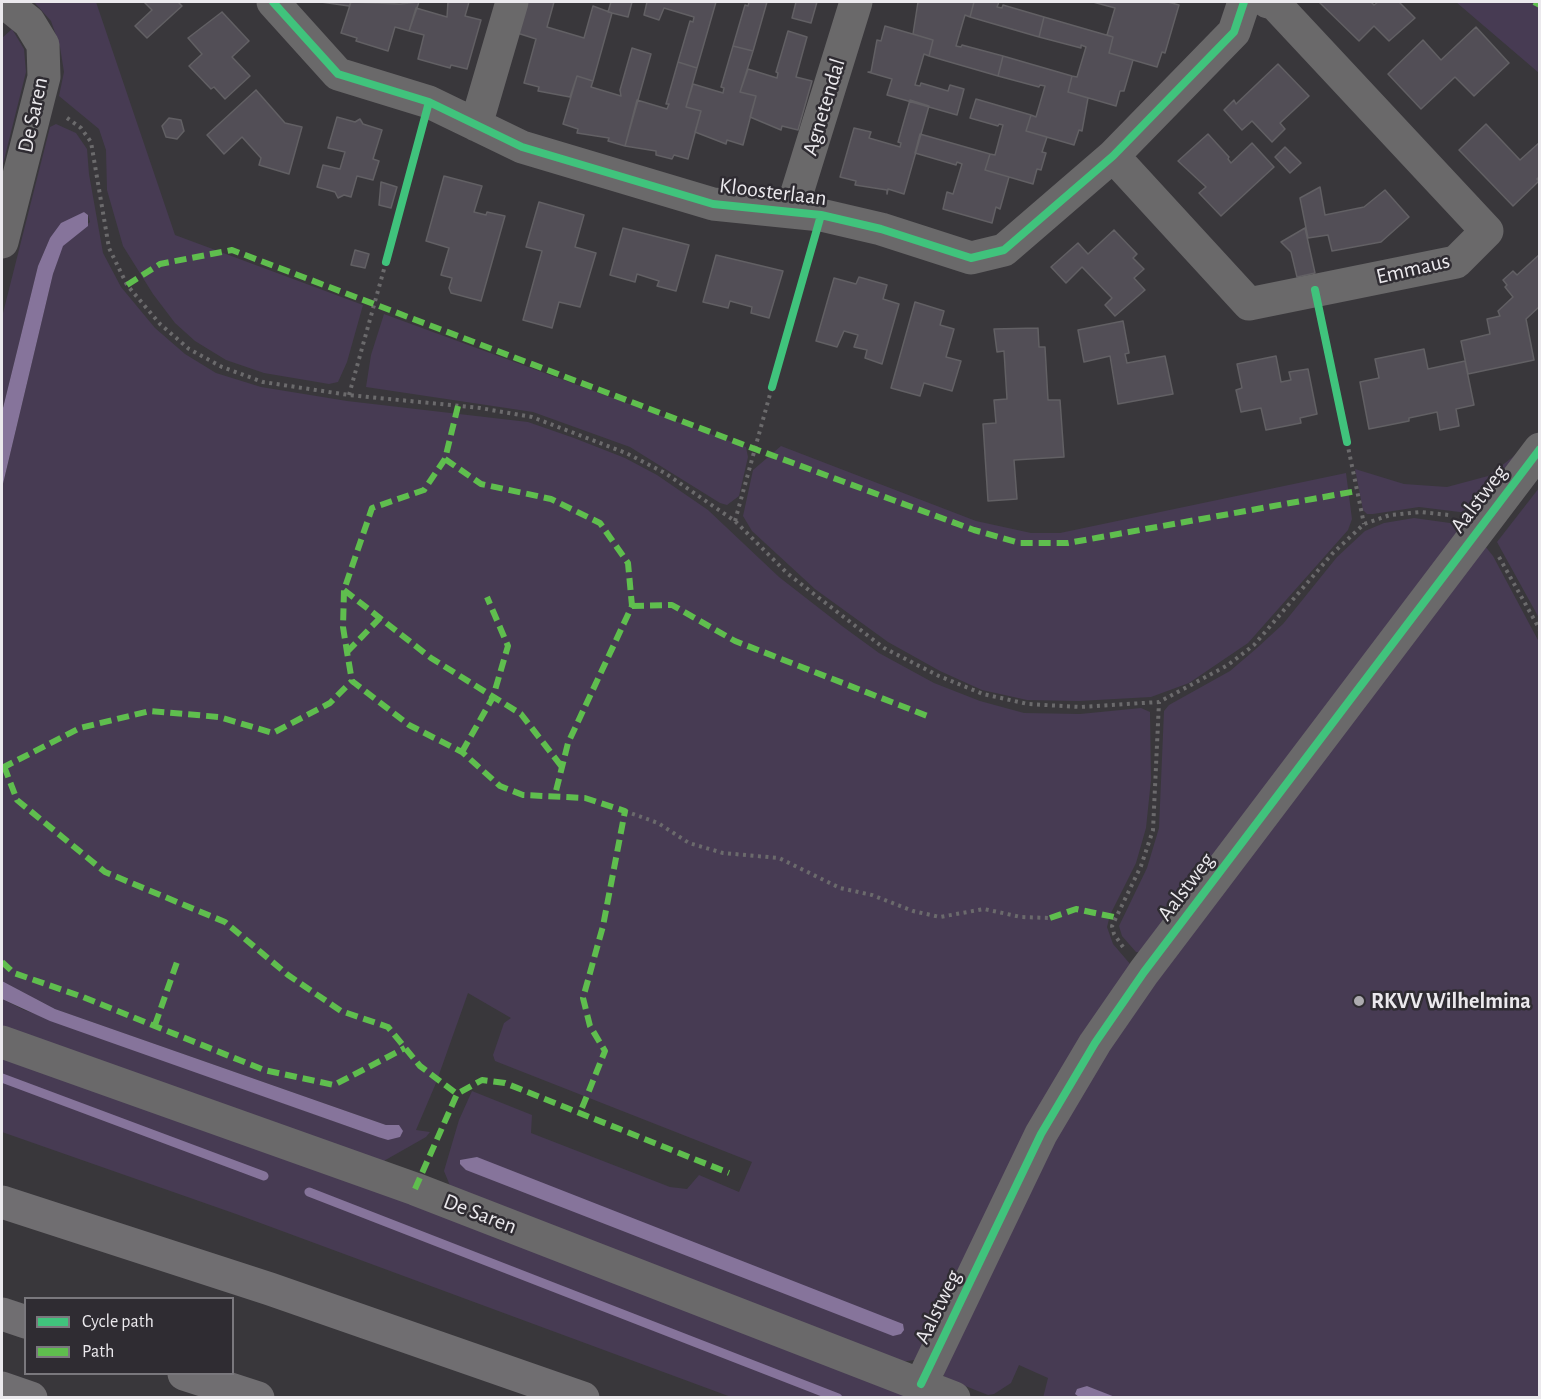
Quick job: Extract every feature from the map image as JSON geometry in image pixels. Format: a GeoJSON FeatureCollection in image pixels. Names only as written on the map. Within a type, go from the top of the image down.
{"type":"FeatureCollection","features":[{"type":"Feature","properties":{"kind":"highway"},"geometry":{"type":"LineString","coordinates":[[2,1202],[270,1289],[583,1398]]}},
{"type":"Feature","properties":{"kind":"highway"},"geometry":{"type":"LineString","coordinates":[[2,1314],[24,1321]]}},
{"type":"Feature","properties":{"kind":"highway"},"geometry":{"type":"LineString","coordinates":[[187,1375],[258,1398]]}},
{"type":"Feature","properties":{"kind":"highway"},"geometry":{"type":"LineString","coordinates":[[2,1388],[31,1398]]}},
{"type":"Feature","properties":{"kind":"street","name":"De Saren"},"geometry":{"type":"LineString","coordinates":[[2,242],[44,77],[42,45],[29,22],[4,2]]}},
{"type":"Feature","properties":{"kind":"street","name":"Kloosterlaan"},"geometry":{"type":"LineString","coordinates":[[273,2],[338,74],[429,102],[522,147],[713,204],[821,214],[881,229],[971,258],[1004,250],[1113,156],[1234,32],[1244,2]]}},
{"type":"Feature","properties":{"kind":"street"},"geometry":{"type":"LineString","coordinates":[[476,125],[512,2]]}},
{"type":"Feature","properties":{"kind":"street","name":"Agnetendal"},"geometry":{"type":"LineString","coordinates":[[791,212],[856,2]]}},
{"type":"Feature","properties":{"kind":"street","name":"Emmaus"},"geometry":{"type":"LineString","coordinates":[[1113,156],[1249,304],[1456,262],[1487,231],[1275,4],[1268,2]]}},
{"type":"Feature","properties":{"kind":"street","name":"Aalstweg"},"geometry":{"type":"LineString","coordinates":[[921,1384],[1041,1134],[1095,1043],[1144,972],[1539,449]]}},
{"type":"Feature","properties":{"kind":"street","name":"De Saren"},"geometry":{"type":"LineString","coordinates":[[2,1042],[415,1189],[954,1398]]}},
{"type":"Feature","properties":{"kind":"path"},"geometry":{"type":"LineString","coordinates":[[37,106],[68,119],[81,128],[91,142],[109,248],[127,285],[160,324],[189,349],[222,367],[262,382],[349,396],[480,408],[532,417],[626,453],[664,473],[735,521],[788,574],[884,648],[939,676],[982,694],[1028,704],[1080,707],[1159,702],[1228,665],[1254,645],[1332,554],[1364,524],[1390,515],[1420,512],[1449,515],[1479,529],[1494,546],[1539,630]]}},
{"type":"Feature","properties":{"kind":"path"},"geometry":{"type":"LineString","coordinates":[[349,396],[389,251]]}},
{"type":"Feature","properties":{"kind":"path"},"geometry":{"type":"LineString","coordinates":[[735,521],[775,376]]}},
{"type":"Feature","properties":{"kind":"path"},"geometry":{"type":"LineString","coordinates":[[1345,431],[1364,524]]}},
{"type":"Feature","properties":{"kind":"path"},"geometry":{"type":"LineString","coordinates":[[1144,972],[1117,941],[1112,926],[1141,866],[1153,830],[1159,702]]}},
{"type":"Feature","properties":{"kind":"path"},"geometry":{"type":"LineString","coordinates":[[625,812],[658,823],[689,843],[723,853],[779,858],[840,888],[872,895],[913,911],[940,917],[984,909],[1021,917],[1050,918]]}},
{"type":"Feature","properties":{"kind":"shaded area"},"geometry":{"type":"Polygon","coordinates":[[[34,2],[96,2],[175,235],[363,305],[347,362],[338,382],[329,384],[264,373],[226,360],[195,341],[175,323],[153,294],[123,246],[107,190],[106,150],[99,129],[59,96],[64,72],[60,47],[51,21],[34,2]]]}},
{"type":"Feature","properties":{"kind":"shaded area"},"geometry":{"type":"Polygon","coordinates":[[[1456,2],[1539,2],[1539,73],[1456,2]]]}},
{"type":"Feature","properties":{"kind":"shaded area"},"geometry":{"type":"Polygon","coordinates":[[[12,29],[24,49],[26,72],[2,168],[2,38],[12,29]]]}},
{"type":"Feature","properties":{"kind":"shaded area"},"geometry":{"type":"Polygon","coordinates":[[[56,124],[76,133],[87,149],[89,174],[103,253],[121,287],[155,328],[185,354],[216,373],[261,387],[347,401],[528,422],[574,438],[625,458],[657,475],[708,510],[779,577],[842,626],[879,653],[934,683],[980,701],[1024,713],[1080,714],[1141,708],[1150,712],[1151,780],[1146,828],[1136,863],[1110,915],[1107,927],[1113,944],[1131,965],[921,1359],[901,1362],[451,1188],[444,1171],[459,1120],[472,1091],[532,1115],[531,1133],[670,1187],[687,1189],[699,1175],[739,1192],[752,1162],[495,1061],[493,1055],[504,1023],[511,1018],[468,993],[436,1083],[416,1130],[430,1132],[426,1137],[382,1162],[17,1034],[2,1026],[2,999],[24,1010],[378,1137],[399,1125],[386,1125],[55,1009],[2,981],[2,488],[53,274],[62,246],[90,222],[88,215],[84,212],[50,238],[38,266],[2,412],[2,317],[50,127],[56,124]]]}},
{"type":"Feature","properties":{"kind":"shaded area"},"geometry":{"type":"Polygon","coordinates":[[[84,212],[88,215],[88,226],[63,246],[53,274],[2,488],[2,412],[38,266],[50,238],[61,223],[84,212]]]}},
{"type":"Feature","properties":{"kind":"shaded area"},"geometry":{"type":"Polygon","coordinates":[[[384,314],[746,447],[748,457],[739,496],[727,505],[720,503],[630,447],[533,412],[366,387],[371,355],[384,314]]]}},
{"type":"Feature","properties":{"kind":"shaded area"},"geometry":{"type":"Polygon","coordinates":[[[1535,440],[1476,514],[1419,507],[1373,514],[1367,514],[1363,510],[1355,469],[1404,484],[1447,487],[1488,476],[1535,440]]]}},
{"type":"Feature","properties":{"kind":"shaded area"},"geometry":{"type":"Polygon","coordinates":[[[781,446],[976,521],[1031,533],[1060,533],[1346,473],[1352,519],[1348,530],[1248,643],[1189,683],[1151,697],[1079,701],[1027,700],[982,690],[940,671],[888,642],[815,589],[752,531],[743,516],[753,470],[781,446]]]}},
{"type":"Feature","properties":{"kind":"shaded area"},"geometry":{"type":"Polygon","coordinates":[[[1539,488],[1539,618],[1497,542],[1539,488]]]}},
{"type":"Feature","properties":{"kind":"shaded area"},"geometry":{"type":"Polygon","coordinates":[[[1414,518],[1450,523],[1464,531],[1146,954],[1136,952],[1122,936],[1119,926],[1147,868],[1159,828],[1164,711],[1169,705],[1230,671],[1257,648],[1283,624],[1337,557],[1365,531],[1384,523],[1414,518]]]}},
{"type":"Feature","properties":{"kind":"shaded area","name":"RKVV Wilhelmina"},"geometry":{"type":"Polygon","coordinates":[[[1485,546],[1493,556],[1539,642],[1539,1397],[1115,1398],[1087,1386],[1075,1394],[1079,1397],[1043,1398],[1048,1378],[1019,1365],[1011,1383],[994,1394],[988,1395],[945,1378],[941,1370],[942,1359],[1103,1047],[1485,546]]]}},
{"type":"Feature","properties":{"kind":"shaded area"},"geometry":{"type":"Polygon","coordinates":[[[2,981],[55,1009],[386,1125],[399,1125],[403,1131],[400,1137],[388,1140],[378,1137],[50,1021],[2,999],[2,981]]]}},
{"type":"Feature","properties":{"kind":"shaded area"},"geometry":{"type":"Polygon","coordinates":[[[2,1055],[456,1219],[917,1397],[731,1397],[236,1214],[2,1132],[2,1055]]]}},
{"type":"Feature","properties":{"kind":"shaded area"},"geometry":{"type":"Polygon","coordinates":[[[477,1157],[903,1324],[904,1330],[901,1334],[893,1336],[466,1170],[460,1164],[460,1160],[477,1157]]]}},
{"type":"Feature","properties":{"kind":"shaded area"},"geometry":{"type":"Polygon","coordinates":[[[1087,1386],[1115,1397],[1079,1397],[1075,1394],[1077,1389],[1087,1386]]]}},
{"type":"Feature","properties":{"kind":"building"},"geometry":{"type":"Polygon","coordinates":[[[144,2],[178,2],[182,6],[147,38],[135,26],[152,10],[144,2]]]}},
{"type":"Feature","properties":{"kind":"building"},"geometry":{"type":"Polygon","coordinates":[[[321,2],[351,2],[349,6],[321,2]]]}},
{"type":"Feature","properties":{"kind":"building"},"geometry":{"type":"Polygon","coordinates":[[[351,2],[400,4],[419,2],[409,31],[395,27],[388,51],[356,41],[357,38],[341,33],[351,2]]]}},
{"type":"Feature","properties":{"kind":"building"},"geometry":{"type":"Polygon","coordinates":[[[448,2],[469,2],[465,16],[481,20],[467,69],[451,65],[450,68],[418,59],[424,35],[409,31],[416,8],[447,17],[448,2]]]}},
{"type":"Feature","properties":{"kind":"building"},"geometry":{"type":"Polygon","coordinates":[[[522,2],[554,2],[547,27],[584,38],[593,6],[612,13],[593,81],[577,76],[570,97],[538,91],[539,87],[524,83],[536,39],[514,32],[522,2]]]}},
{"type":"Feature","properties":{"kind":"building"},"geometry":{"type":"Polygon","coordinates":[[[611,2],[632,2],[628,17],[608,12],[611,2]]]}},
{"type":"Feature","properties":{"kind":"building"},"geometry":{"type":"Polygon","coordinates":[[[647,2],[716,2],[697,68],[678,62],[690,21],[693,22],[694,17],[664,8],[659,20],[644,15],[647,2]]]}},
{"type":"Feature","properties":{"kind":"building"},"geometry":{"type":"Polygon","coordinates":[[[749,2],[767,2],[753,51],[733,46],[745,5],[748,6],[749,2]]]}},
{"type":"Feature","properties":{"kind":"building"},"geometry":{"type":"Polygon","coordinates":[[[796,2],[817,2],[811,23],[792,18],[796,2]]]}},
{"type":"Feature","properties":{"kind":"building"},"geometry":{"type":"Polygon","coordinates":[[[918,2],[974,2],[970,17],[965,15],[956,46],[961,47],[962,45],[1003,56],[998,76],[929,56],[933,40],[913,34],[918,2]]]}},
{"type":"Feature","properties":{"kind":"building"},"geometry":{"type":"Polygon","coordinates":[[[974,2],[999,2],[997,7],[1002,8],[1003,5],[1044,17],[1039,37],[970,17],[974,2]]]}},
{"type":"Feature","properties":{"kind":"building"},"geometry":{"type":"Polygon","coordinates":[[[1093,2],[1168,2],[1179,5],[1165,53],[1162,52],[1157,67],[1109,53],[1113,37],[1107,35],[1115,8],[1093,2]]]}},
{"type":"Feature","properties":{"kind":"building"},"geometry":{"type":"Polygon","coordinates":[[[1319,2],[1371,2],[1374,5],[1378,2],[1399,2],[1415,18],[1389,41],[1374,26],[1359,41],[1319,2]]]}},
{"type":"Feature","properties":{"kind":"building"},"geometry":{"type":"Polygon","coordinates":[[[222,12],[249,41],[232,57],[250,76],[225,99],[214,87],[211,89],[189,66],[202,54],[188,38],[222,12]]]}},
{"type":"Feature","properties":{"kind":"building"},"geometry":{"type":"Polygon","coordinates":[[[1044,17],[1113,37],[1109,53],[1133,60],[1124,91],[1120,91],[1116,106],[1068,92],[1072,76],[1077,77],[1086,47],[1081,45],[1081,48],[1039,37],[1044,17]]]}},
{"type":"Feature","properties":{"kind":"building"},"geometry":{"type":"Polygon","coordinates":[[[885,26],[933,40],[929,56],[924,54],[915,85],[920,86],[921,83],[948,91],[950,85],[964,89],[957,115],[887,95],[892,79],[868,72],[871,72],[877,40],[881,41],[885,26]]]}},
{"type":"Feature","properties":{"kind":"building"},"geometry":{"type":"Polygon","coordinates":[[[1476,27],[1509,63],[1474,96],[1455,77],[1421,109],[1388,74],[1423,40],[1441,60],[1476,27]]]}},
{"type":"Feature","properties":{"kind":"building"},"geometry":{"type":"Polygon","coordinates":[[[788,31],[807,37],[796,77],[812,81],[798,130],[782,126],[781,130],[750,117],[756,96],[740,92],[748,69],[777,78],[778,73],[776,72],[788,31]]]}},
{"type":"Feature","properties":{"kind":"building"},"geometry":{"type":"Polygon","coordinates":[[[733,46],[753,51],[740,92],[756,96],[743,145],[727,140],[726,144],[695,132],[701,111],[686,107],[693,84],[723,93],[724,88],[721,87],[733,46]]]}},
{"type":"Feature","properties":{"kind":"building"},"geometry":{"type":"Polygon","coordinates":[[[632,48],[651,54],[625,146],[608,141],[609,138],[577,133],[578,129],[563,124],[577,76],[593,81],[591,87],[621,96],[620,90],[632,48]]]}},
{"type":"Feature","properties":{"kind":"building"},"geometry":{"type":"Polygon","coordinates":[[[1003,56],[1072,76],[1068,92],[1088,98],[1082,131],[1079,130],[1074,145],[1026,131],[1031,115],[1036,117],[1045,86],[1040,85],[1039,87],[998,76],[1003,56]]]}},
{"type":"Feature","properties":{"kind":"building"},"geometry":{"type":"Polygon","coordinates":[[[678,62],[697,68],[686,107],[701,111],[688,159],[674,155],[672,159],[656,155],[656,151],[625,146],[637,100],[667,109],[669,104],[666,104],[678,62]]]}},
{"type":"Feature","properties":{"kind":"building"},"geometry":{"type":"Polygon","coordinates":[[[1278,64],[1309,96],[1280,123],[1285,129],[1272,142],[1252,121],[1242,130],[1224,110],[1234,100],[1236,104],[1278,64]]]}},
{"type":"Feature","properties":{"kind":"building"},"geometry":{"type":"Polygon","coordinates":[[[256,90],[285,123],[302,127],[289,174],[259,165],[261,158],[242,137],[224,154],[207,135],[256,90]]]}},
{"type":"Feature","properties":{"kind":"building"},"geometry":{"type":"Polygon","coordinates":[[[976,99],[1031,115],[1026,131],[1047,137],[1042,152],[1046,153],[1041,170],[1037,169],[1033,184],[985,170],[990,154],[995,155],[1003,125],[998,126],[970,118],[976,99]]]}},
{"type":"Feature","properties":{"kind":"building"},"geometry":{"type":"Polygon","coordinates":[[[910,100],[929,106],[904,194],[888,189],[887,194],[887,190],[855,185],[856,181],[840,177],[854,128],[871,132],[869,138],[900,147],[901,143],[898,142],[910,100]]]}},
{"type":"Feature","properties":{"kind":"building"},"geometry":{"type":"Polygon","coordinates":[[[337,117],[355,122],[360,119],[363,124],[382,130],[373,159],[379,161],[373,180],[357,176],[351,197],[344,195],[338,198],[335,192],[317,187],[323,165],[340,169],[345,152],[328,148],[337,117]]]}},
{"type":"Feature","properties":{"kind":"building"},"geometry":{"type":"Polygon","coordinates":[[[169,118],[181,120],[184,131],[177,139],[166,137],[162,126],[169,118]]]}},
{"type":"Feature","properties":{"kind":"building"},"geometry":{"type":"Polygon","coordinates":[[[1486,124],[1520,160],[1540,142],[1540,176],[1537,179],[1539,181],[1513,206],[1459,150],[1486,124]]]}},
{"type":"Feature","properties":{"kind":"building"},"geometry":{"type":"Polygon","coordinates":[[[920,134],[990,154],[985,170],[1009,177],[1000,209],[996,207],[992,223],[943,209],[947,192],[953,194],[962,164],[957,162],[956,165],[915,153],[920,134]]]}},
{"type":"Feature","properties":{"kind":"building"},"geometry":{"type":"Polygon","coordinates":[[[1208,134],[1229,157],[1231,163],[1252,143],[1274,167],[1221,216],[1199,193],[1206,187],[1178,161],[1208,134]]]}},
{"type":"Feature","properties":{"kind":"building"},"geometry":{"type":"Polygon","coordinates":[[[1285,147],[1301,163],[1290,173],[1275,157],[1285,147]]]}},
{"type":"Feature","properties":{"kind":"building"},"geometry":{"type":"Polygon","coordinates":[[[444,176],[482,186],[474,212],[505,216],[481,301],[451,293],[449,288],[452,278],[441,275],[449,248],[426,241],[444,176]]]}},
{"type":"Feature","properties":{"kind":"building"},"geometry":{"type":"Polygon","coordinates":[[[381,182],[397,187],[391,208],[379,205],[381,182]]]}},
{"type":"Feature","properties":{"kind":"building"},"geometry":{"type":"Polygon","coordinates":[[[1320,187],[1325,215],[1364,207],[1385,190],[1409,217],[1381,242],[1332,251],[1328,235],[1308,238],[1300,198],[1320,187]]]}},
{"type":"Feature","properties":{"kind":"building"},"geometry":{"type":"Polygon","coordinates":[[[539,202],[584,215],[575,247],[596,253],[580,307],[559,302],[552,328],[523,320],[542,251],[526,247],[539,202]]]}},
{"type":"Feature","properties":{"kind":"building"},"geometry":{"type":"Polygon","coordinates":[[[623,228],[689,245],[676,291],[657,286],[659,281],[637,274],[635,282],[610,275],[623,228]]]}},
{"type":"Feature","properties":{"kind":"building"},"geometry":{"type":"Polygon","coordinates":[[[1305,228],[1315,273],[1297,277],[1291,252],[1281,242],[1305,228]]]}},
{"type":"Feature","properties":{"kind":"building"},"geometry":{"type":"Polygon","coordinates":[[[1114,230],[1137,254],[1133,258],[1144,269],[1134,278],[1145,290],[1115,316],[1105,305],[1112,298],[1082,267],[1066,283],[1051,267],[1078,243],[1088,254],[1114,230]]]}},
{"type":"Feature","properties":{"kind":"building"},"geometry":{"type":"Polygon","coordinates":[[[355,250],[369,254],[365,268],[351,265],[355,250]]]}},
{"type":"Feature","properties":{"kind":"building"},"geometry":{"type":"Polygon","coordinates":[[[1540,254],[1540,306],[1526,319],[1534,360],[1468,374],[1461,341],[1490,334],[1487,319],[1500,316],[1498,311],[1513,297],[1505,287],[1507,285],[1503,280],[1513,271],[1517,275],[1540,254]]]}},
{"type":"Feature","properties":{"kind":"building"},"geometry":{"type":"Polygon","coordinates":[[[716,255],[783,271],[769,318],[751,313],[752,307],[730,301],[728,308],[703,302],[716,255]]]}},
{"type":"Feature","properties":{"kind":"building"},"geometry":{"type":"Polygon","coordinates":[[[859,277],[887,285],[883,299],[899,304],[882,364],[865,358],[867,350],[854,347],[858,335],[844,331],[837,347],[816,341],[834,278],[856,284],[859,277]]]}},
{"type":"Feature","properties":{"kind":"building"},"geometry":{"type":"Polygon","coordinates":[[[915,302],[944,311],[940,325],[954,329],[946,357],[961,361],[952,391],[924,383],[920,396],[891,388],[915,302]]]}},
{"type":"Feature","properties":{"kind":"building"},"geometry":{"type":"Polygon","coordinates":[[[1123,321],[1129,353],[1125,354],[1127,363],[1165,356],[1173,394],[1118,404],[1110,356],[1084,362],[1078,330],[1123,321]]]}},
{"type":"Feature","properties":{"kind":"building"},"geometry":{"type":"Polygon","coordinates":[[[1038,328],[1039,347],[1045,347],[1048,400],[1060,400],[1064,457],[1014,460],[1017,499],[988,501],[983,424],[996,423],[994,400],[1007,399],[1004,351],[997,352],[994,329],[1038,328]]]}},
{"type":"Feature","properties":{"kind":"building"},"geometry":{"type":"Polygon","coordinates":[[[1424,349],[1428,369],[1465,361],[1474,405],[1456,409],[1459,426],[1440,430],[1437,412],[1409,418],[1409,421],[1369,429],[1360,382],[1379,378],[1375,359],[1424,349]]]}},
{"type":"Feature","properties":{"kind":"building"},"geometry":{"type":"Polygon","coordinates":[[[1276,356],[1281,382],[1291,380],[1289,372],[1308,369],[1317,414],[1300,418],[1301,423],[1266,430],[1261,408],[1241,412],[1236,390],[1242,388],[1237,364],[1276,356]]]}},
{"type":"Feature","properties":{"kind":"waterway"},"geometry":{"type":"LineString","coordinates":[[2,1078],[264,1176]]}},
{"type":"Feature","properties":{"kind":"waterway"},"geometry":{"type":"LineString","coordinates":[[309,1192],[838,1398]]}},
{"type":"Feature","properties":{"kind":"marked path"},"geometry":{"type":"LineString","coordinates":[[1534,2],[1540,5]]}},
{"type":"Feature","properties":{"kind":"marked path"},"geometry":{"type":"LineString","coordinates":[[127,285],[160,264],[232,250],[755,449],[974,530],[1020,543],[1068,543],[1357,491]]}},
{"type":"Feature","properties":{"kind":"marked path"},"geometry":{"type":"LineString","coordinates":[[458,406],[445,459],[424,490],[372,508],[344,590],[343,627],[352,681],[409,725],[462,752],[500,786],[523,795],[585,798],[625,811],[603,926],[583,998],[590,1026],[605,1051],[580,1113]]}},
{"type":"Feature","properties":{"kind":"marked path"},"geometry":{"type":"LineString","coordinates":[[445,459],[481,484],[551,499],[600,523],[628,563],[632,606],[568,743],[555,795]]}},
{"type":"Feature","properties":{"kind":"marked path"},"geometry":{"type":"LineString","coordinates":[[344,590],[431,658],[521,714],[562,767]]}},
{"type":"Feature","properties":{"kind":"marked path"},"geometry":{"type":"LineString","coordinates":[[462,752],[493,697],[508,646],[487,597]]}},
{"type":"Feature","properties":{"kind":"marked path"},"geometry":{"type":"LineString","coordinates":[[632,606],[672,605],[735,641],[930,717]]}},
{"type":"Feature","properties":{"kind":"marked path"},"geometry":{"type":"LineString","coordinates":[[347,652],[380,618]]}},
{"type":"Feature","properties":{"kind":"marked path"},"geometry":{"type":"LineString","coordinates":[[2,768],[80,728],[150,711],[219,717],[273,733],[330,703],[352,681]]}},
{"type":"Feature","properties":{"kind":"marked path"},"geometry":{"type":"LineString","coordinates":[[4,766],[17,800],[105,872],[225,922],[288,975],[341,1011],[388,1027],[420,1066],[457,1094]]}},
{"type":"Feature","properties":{"kind":"marked path"},"geometry":{"type":"LineString","coordinates":[[1050,918],[1076,909],[1114,917]]}},
{"type":"Feature","properties":{"kind":"marked path"},"geometry":{"type":"LineString","coordinates":[[2,962],[14,973],[83,997],[264,1070],[334,1085],[405,1048]]}},
{"type":"Feature","properties":{"kind":"marked path"},"geometry":{"type":"LineString","coordinates":[[155,1025],[177,962]]}},
{"type":"Feature","properties":{"kind":"marked path"},"geometry":{"type":"LineString","coordinates":[[415,1189],[457,1094],[482,1080],[505,1083],[729,1173]]}},
{"type":"Feature","properties":{"kind":"cycle path"},"geometry":{"type":"LineString","coordinates":[[273,2],[338,74],[429,102],[522,147],[713,204],[821,215],[881,229],[971,258],[1004,250],[1113,156],[1234,32],[1244,2]]}},
{"type":"Feature","properties":{"kind":"cycle path"},"geometry":{"type":"LineString","coordinates":[[386,262],[429,102]]}},
{"type":"Feature","properties":{"kind":"cycle path"},"geometry":{"type":"LineString","coordinates":[[772,387],[821,215]]}},
{"type":"Feature","properties":{"kind":"cycle path"},"geometry":{"type":"LineString","coordinates":[[1315,290],[1347,442]]}},
{"type":"Feature","properties":{"kind":"cycle path"},"geometry":{"type":"LineString","coordinates":[[921,1384],[1041,1134],[1095,1043],[1144,972],[1540,449]]}},
{"type":"Feature","properties":{"kind":"place","name":"RKVV Wilhelmina"},"geometry":{"type":"Point","coordinates":[1359,1001]}}]}
